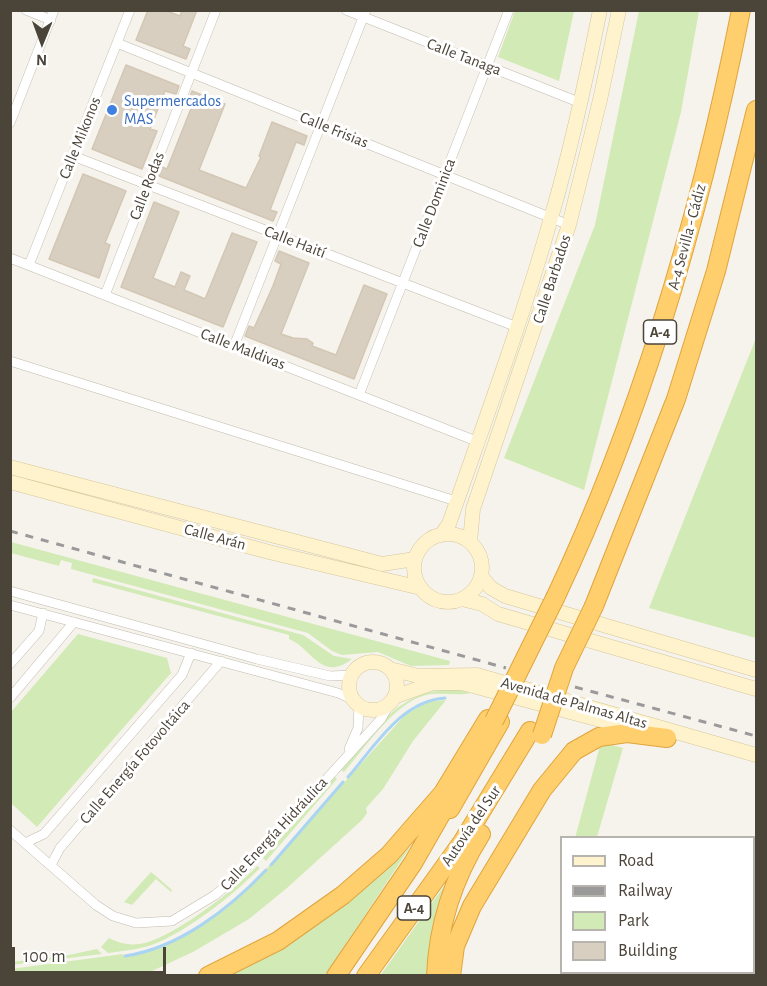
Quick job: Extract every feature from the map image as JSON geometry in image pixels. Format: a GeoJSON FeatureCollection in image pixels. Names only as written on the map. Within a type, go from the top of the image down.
{"type":"FeatureCollection","features":[{"type":"Feature","properties":{"kind":"highway","name":"A-4 Sevilla - Cádiz"},"geometry":{"type":"LineString","coordinates":[[494,721],[556,596],[625,434],[664,320],[692,221],[741,10]]}},
{"type":"Feature","properties":{"kind":"highway","name":"Autovía del Sur"},"geometry":{"type":"LineString","coordinates":[[366,975],[536,733],[594,606],[676,399],[716,272],[756,110]]}},
{"type":"Feature","properties":{"kind":"highway"},"geometry":{"type":"LineString","coordinates":[[208,975],[278,941],[343,896],[389,855],[443,793],[494,721]]}},
{"type":"Feature","properties":{"kind":"highway"},"geometry":{"type":"LineString","coordinates":[[336,975],[413,863],[494,721]]}},
{"type":"Feature","properties":{"kind":"highway"},"geometry":{"type":"LineString","coordinates":[[344,975],[426,852],[494,721]]}},
{"type":"Feature","properties":{"kind":"highway"},"geometry":{"type":"LineString","coordinates":[[451,975],[455,946],[472,906],[542,790],[574,751],[599,737],[627,732],[667,738]]}},
{"type":"Feature","properties":{"kind":"highway"},"geometry":{"type":"LineString","coordinates":[[436,975],[440,937],[456,880],[536,733]]}},
{"type":"Feature","properties":{"kind":"highway"},"geometry":{"type":"LineString","coordinates":[[378,975],[428,903],[462,841]]}},
{"type":"Feature","properties":{"kind":"street"},"geometry":{"type":"LineString","coordinates":[[26,10],[51,20]]}},
{"type":"Feature","properties":{"kind":"street"},"geometry":{"type":"LineString","coordinates":[[10,123],[54,10]]}},
{"type":"Feature","properties":{"kind":"street","name":"Calle Mikonos"},"geometry":{"type":"LineString","coordinates":[[29,265],[130,10]]}},
{"type":"Feature","properties":{"kind":"street","name":"Calle Rodas"},"geometry":{"type":"LineString","coordinates":[[105,295],[216,10]]}},
{"type":"Feature","properties":{"kind":"street","name":"Calle Tanaga"},"geometry":{"type":"LineString","coordinates":[[346,10],[365,14],[581,103]]}},
{"type":"Feature","properties":{"kind":"street","name":"Calle Dominica"},"geometry":{"type":"LineString","coordinates":[[359,395],[509,10]]}},
{"type":"Feature","properties":{"kind":"street","name":"Calle Barbados"},"geometry":{"type":"LineString","coordinates":[[441,535],[449,524],[552,218],[581,103],[600,10]]}},
{"type":"Feature","properties":{"kind":"street","name":"Calle Barbados"},"geometry":{"type":"LineString","coordinates":[[470,542],[473,509],[569,225],[619,10]]}},
{"type":"Feature","properties":{"kind":"street"},"geometry":{"type":"LineString","coordinates":[[234,346],[365,14]]}},
{"type":"Feature","properties":{"kind":"street","name":"Calle Frisias"},"geometry":{"type":"LineString","coordinates":[[117,43],[569,225]]}},
{"type":"Feature","properties":{"kind":"street","name":"Calle Haití"},"geometry":{"type":"LineString","coordinates":[[73,156],[517,327]]}},
{"type":"Feature","properties":{"kind":"street","name":"Calle Maldivas"},"geometry":{"type":"LineString","coordinates":[[10,258],[476,441]]}},
{"type":"Feature","properties":{"kind":"street"},"geometry":{"type":"LineString","coordinates":[[10,361],[456,501]]}},
{"type":"Feature","properties":{"kind":"street","name":"Calle Arán"},"geometry":{"type":"LineString","coordinates":[[10,467],[382,564],[415,559]]}},
{"type":"Feature","properties":{"kind":"street","name":"Calle Arán"},"geometry":{"type":"LineString","coordinates":[[10,482],[270,552],[421,588]]}},
{"type":"Feature","properties":{"kind":"street"},"geometry":{"type":"LineString","coordinates":[[441,535],[457,535],[470,542],[478,552],[482,564],[481,576],[471,594],[462,599],[447,602],[432,598],[421,588],[415,574],[415,559],[425,544],[441,535]]}},
{"type":"Feature","properties":{"kind":"street"},"geometry":{"type":"LineString","coordinates":[[481,576],[491,588],[505,596],[751,669]]}},
{"type":"Feature","properties":{"kind":"street"},"geometry":{"type":"LineString","coordinates":[[10,591],[63,607],[121,620],[207,646],[325,675],[352,675]]}},
{"type":"Feature","properties":{"kind":"street"},"geometry":{"type":"LineString","coordinates":[[462,599],[482,604],[498,614],[756,689]]}},
{"type":"Feature","properties":{"kind":"street"},"geometry":{"type":"LineString","coordinates":[[10,604],[46,617],[74,622],[193,656],[221,661],[338,693],[357,703],[375,710],[392,700],[396,679],[390,669],[380,663],[369,662],[359,667],[352,675],[350,691],[357,703]]}},
{"type":"Feature","properties":{"kind":"street"},"geometry":{"type":"LineString","coordinates":[[10,664],[35,636],[46,617],[59,614],[63,607]]}},
{"type":"Feature","properties":{"kind":"street"},"geometry":{"type":"LineString","coordinates":[[10,698],[74,622]]}},
{"type":"Feature","properties":{"kind":"street","name":"Calle Energía Fotovoltáica"},"geometry":{"type":"LineString","coordinates":[[25,843],[44,834],[182,675],[193,656],[204,652],[207,646]]}},
{"type":"Feature","properties":{"kind":"street","name":"Calle Energía Fotovoltáica"},"geometry":{"type":"LineString","coordinates":[[51,865],[60,848],[221,661]]}},
{"type":"Feature","properties":{"kind":"street","name":"Avenida de Palmas Altas"},"geometry":{"type":"LineString","coordinates":[[390,669],[418,676],[477,675],[756,755]]}},
{"type":"Feature","properties":{"kind":"street","name":"Avenida de Palmas Altas"},"geometry":{"type":"LineString","coordinates":[[392,700],[433,683],[462,683],[756,764]]}},
{"type":"Feature","properties":{"kind":"street","name":"Calle Energía Hidráulica"},"geometry":{"type":"LineString","coordinates":[[51,865],[96,905],[113,916],[136,923],[163,923],[181,916],[225,888],[256,858],[347,754],[381,719],[392,700]]}},
{"type":"Feature","properties":{"kind":"street","name":"Calle Energía Hidráulica"},"geometry":{"type":"LineString","coordinates":[[347,754],[357,732],[357,703]]}},
{"type":"Feature","properties":{"kind":"street"},"geometry":{"type":"LineString","coordinates":[[10,830],[51,865]]}},
{"type":"Feature","properties":{"kind":"green space"},"geometry":{"type":"Polygon","coordinates":[[[515,11],[574,11],[559,81],[498,57],[515,11]]]}},
{"type":"Feature","properties":{"kind":"green space"},"geometry":{"type":"Polygon","coordinates":[[[639,11],[699,11],[681,112],[584,490],[504,458],[595,225],[639,11]]]}},
{"type":"Feature","properties":{"kind":"green space"},"geometry":{"type":"Polygon","coordinates":[[[756,338],[756,638],[649,608],[756,338]]]}},
{"type":"Feature","properties":{"kind":"green space"},"geometry":{"type":"Polygon","coordinates":[[[11,542],[450,661],[449,665],[411,666],[378,652],[342,655],[332,651],[308,633],[71,569],[72,563],[61,560],[59,566],[11,553],[11,542]]]}},
{"type":"Feature","properties":{"kind":"green space"},"geometry":{"type":"Polygon","coordinates":[[[93,578],[303,635],[334,656],[352,659],[341,665],[325,666],[289,639],[289,635],[92,582],[93,578]]]}},
{"type":"Feature","properties":{"kind":"green space"},"geometry":{"type":"Polygon","coordinates":[[[78,634],[167,658],[171,673],[37,827],[11,803],[11,712],[78,634]]]}},
{"type":"Feature","properties":{"kind":"green space"},"geometry":{"type":"Polygon","coordinates":[[[453,689],[471,693],[431,694],[414,700],[381,727],[344,772],[341,770],[377,727],[402,705],[433,691],[453,689]]]}},
{"type":"Feature","properties":{"kind":"green space"},"geometry":{"type":"Polygon","coordinates":[[[446,700],[413,741],[383,789],[366,808],[367,813],[362,820],[249,919],[193,952],[141,976],[11,975],[11,969],[123,954],[124,957],[141,954],[175,941],[207,922],[249,888],[405,715],[427,702],[446,700]]]}},
{"type":"Feature","properties":{"kind":"green space"},"geometry":{"type":"Polygon","coordinates":[[[601,742],[623,748],[597,836],[576,836],[601,742]]]}},
{"type":"Feature","properties":{"kind":"green space"},"geometry":{"type":"Polygon","coordinates":[[[335,777],[337,779],[266,861],[263,858],[335,777]]]}},
{"type":"Feature","properties":{"kind":"green space"},"geometry":{"type":"Polygon","coordinates":[[[411,846],[325,975],[221,976],[282,947],[351,901],[411,846]]]}},
{"type":"Feature","properties":{"kind":"green space"},"geometry":{"type":"Polygon","coordinates":[[[257,866],[260,868],[234,892],[189,926],[173,935],[136,949],[108,953],[101,947],[109,938],[126,944],[140,944],[173,931],[220,899],[257,866]]]}},
{"type":"Feature","properties":{"kind":"green space"},"geometry":{"type":"Polygon","coordinates":[[[151,872],[172,890],[171,892],[156,879],[132,905],[124,902],[151,872]]]}},
{"type":"Feature","properties":{"kind":"green space"},"geometry":{"type":"Polygon","coordinates":[[[449,879],[430,945],[430,975],[380,976],[449,879]]]}},
{"type":"Feature","properties":{"kind":"green space"},"geometry":{"type":"Polygon","coordinates":[[[97,949],[102,954],[11,965],[11,962],[64,956],[97,949]]]}},
{"type":"Feature","properties":{"kind":"building"},"geometry":{"type":"Polygon","coordinates":[[[148,10],[164,10],[180,16],[182,10],[197,10],[183,46],[190,49],[186,59],[136,40],[148,10]]]}},
{"type":"Feature","properties":{"kind":"building"},"geometry":{"type":"Polygon","coordinates":[[[126,65],[179,86],[176,94],[165,91],[150,129],[157,131],[142,169],[92,149],[126,65]]]}},
{"type":"Feature","properties":{"kind":"building"},"geometry":{"type":"Polygon","coordinates":[[[192,91],[225,104],[199,170],[246,188],[261,157],[259,156],[272,122],[307,136],[304,145],[296,142],[270,210],[277,212],[273,221],[159,176],[162,167],[167,169],[194,101],[189,99],[192,91]]]}},
{"type":"Feature","properties":{"kind":"building"},"geometry":{"type":"Polygon","coordinates":[[[83,174],[126,191],[105,243],[110,245],[99,278],[49,259],[83,174]]]}},
{"type":"Feature","properties":{"kind":"building"},"geometry":{"type":"Polygon","coordinates":[[[154,202],[179,212],[153,278],[175,287],[181,272],[190,276],[184,290],[205,299],[232,233],[257,242],[223,327],[121,287],[154,202]]]}},
{"type":"Feature","properties":{"kind":"building"},"geometry":{"type":"Polygon","coordinates":[[[279,251],[309,263],[281,334],[307,339],[313,343],[312,346],[336,355],[364,285],[387,294],[354,379],[245,336],[249,326],[254,328],[273,286],[281,264],[275,261],[279,251]]]}},
{"type":"Feature","properties":{"kind":"waterway"},"geometry":{"type":"LineString","coordinates":[[348,777],[379,739],[402,716],[429,701],[445,698]]}},
{"type":"Feature","properties":{"kind":"waterway"},"geometry":{"type":"LineString","coordinates":[[271,865],[343,782]]}},
{"type":"Feature","properties":{"kind":"waterway"},"geometry":{"type":"LineString","coordinates":[[125,956],[145,952],[184,936],[236,899],[266,870]]}},
{"type":"Feature","properties":{"kind":"railway"},"geometry":{"type":"LineString","coordinates":[[10,531],[506,668]]}},
{"type":"Feature","properties":{"kind":"railway"},"geometry":{"type":"LineString","coordinates":[[575,687],[756,736]]}},
{"type":"Feature","properties":{"kind":"place","name":"Supermercados MAS"},"geometry":{"type":"Point","coordinates":[112,110]}}]}
